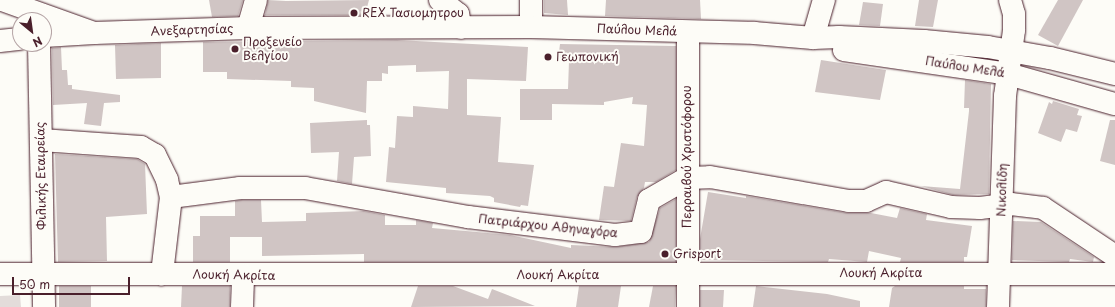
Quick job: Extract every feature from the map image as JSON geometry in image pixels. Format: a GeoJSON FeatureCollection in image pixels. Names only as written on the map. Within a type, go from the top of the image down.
{"type":"FeatureCollection","features":[{"type":"Feature","properties":{"kind":"street"},"geometry":{"type":"LineString","coordinates":[[5,0],[30,12]]}},
{"type":"Feature","properties":{"kind":"street"},"geometry":{"type":"LineString","coordinates":[[248,28],[256,0]]}},
{"type":"Feature","properties":{"kind":"street"},"geometry":{"type":"LineString","coordinates":[[440,0],[458,14],[461,28]]}},
{"type":"Feature","properties":{"kind":"street"},"geometry":{"type":"LineString","coordinates":[[531,0],[531,27]]}},
{"type":"Feature","properties":{"kind":"street"},"geometry":{"type":"LineString","coordinates":[[813,38],[824,0]]}},
{"type":"Feature","properties":{"kind":"street","name":"Νικολίδη"},"geometry":{"type":"LineString","coordinates":[[998,307],[998,273],[1008,74],[1014,14],[1010,0]]}},
{"type":"Feature","properties":{"kind":"street"},"geometry":{"type":"LineString","coordinates":[[52,20],[94,33]]}},
{"type":"Feature","properties":{"kind":"street","name":"Παύλου Μελά"},"geometry":{"type":"LineString","coordinates":[[461,28],[531,27],[754,33],[813,38],[839,37],[924,41],[1011,50],[1115,74]]}},
{"type":"Feature","properties":{"kind":"street","name":"Ανεξαρτησίας"},"geometry":{"type":"LineString","coordinates":[[52,36],[248,28],[461,28]]}},
{"type":"Feature","properties":{"kind":"street","name":"Περραιβού Χριστόφορου"},"geometry":{"type":"LineString","coordinates":[[688,32],[688,307]]}},
{"type":"Feature","properties":{"kind":"street","name":"Παύλου Μελά"},"geometry":{"type":"LineString","coordinates":[[813,38],[838,49],[1008,74],[1115,104]]}},
{"type":"Feature","properties":{"kind":"street"},"geometry":{"type":"LineString","coordinates":[[0,41],[12,40]]}},
{"type":"Feature","properties":{"kind":"street","name":"Φιλικής Εταιρείας"},"geometry":{"type":"LineString","coordinates":[[39,52],[44,307]]}},
{"type":"Feature","properties":{"kind":"street"},"geometry":{"type":"LineString","coordinates":[[40,140],[148,149],[160,164],[171,197],[162,274]]}},
{"type":"Feature","properties":{"kind":"street","name":"Πατριάρχου Αθηναγόρα"},"geometry":{"type":"LineString","coordinates":[[171,197],[240,188],[299,188],[326,190],[468,217],[615,235],[641,232],[647,202],[687,178],[710,177],[849,201],[866,201],[886,192],[951,207],[1001,206],[1017,204],[1049,210],[1115,256]]}},
{"type":"Feature","properties":{"kind":"street","name":"Λουκή Ακρίτα"},"geometry":{"type":"LineString","coordinates":[[0,274],[1115,274]]}},
{"type":"Feature","properties":{"kind":"street"},"geometry":{"type":"LineString","coordinates":[[242,307],[243,275]]}},
{"type":"Feature","properties":{"kind":"shaded area"},"geometry":{"type":"Polygon","coordinates":[[[20,295],[21,307],[0,307],[0,296],[20,295]]]}},
{"type":"Feature","properties":{"kind":"building"},"geometry":{"type":"Polygon","coordinates":[[[209,0],[243,0],[238,16],[212,17],[209,0]]]}},
{"type":"Feature","properties":{"kind":"building"},"geometry":{"type":"Polygon","coordinates":[[[268,0],[369,0],[365,15],[265,15],[268,0]]]}},
{"type":"Feature","properties":{"kind":"building"},"geometry":{"type":"Polygon","coordinates":[[[544,0],[567,0],[568,15],[544,13],[544,0]]]}},
{"type":"Feature","properties":{"kind":"building"},"geometry":{"type":"Polygon","coordinates":[[[606,0],[700,0],[701,19],[605,16],[606,0]]]}},
{"type":"Feature","properties":{"kind":"building"},"geometry":{"type":"Polygon","coordinates":[[[919,0],[938,0],[933,27],[915,26],[919,0]]]}},
{"type":"Feature","properties":{"kind":"building"},"geometry":{"type":"Polygon","coordinates":[[[1058,0],[1083,0],[1058,46],[1038,35],[1058,0]]]}},
{"type":"Feature","properties":{"kind":"building"},"geometry":{"type":"Polygon","coordinates":[[[863,2],[883,4],[880,26],[859,25],[863,2]]]}},
{"type":"Feature","properties":{"kind":"building"},"geometry":{"type":"Polygon","coordinates":[[[397,40],[528,47],[526,81],[467,79],[467,115],[501,117],[498,162],[534,165],[528,206],[521,205],[520,207],[494,202],[494,198],[490,196],[446,193],[446,188],[386,182],[389,147],[395,148],[397,116],[413,117],[413,106],[448,109],[449,71],[416,72],[416,65],[388,66],[388,74],[382,73],[382,81],[367,81],[366,113],[314,101],[314,88],[291,87],[291,81],[227,79],[227,72],[203,72],[203,42],[397,40]]]}},
{"type":"Feature","properties":{"kind":"building"},"geometry":{"type":"Polygon","coordinates":[[[161,43],[161,78],[116,79],[115,45],[161,43]]]}},
{"type":"Feature","properties":{"kind":"building"},"geometry":{"type":"Polygon","coordinates":[[[560,44],[676,46],[676,170],[656,182],[645,182],[644,188],[637,197],[631,221],[599,220],[604,186],[614,187],[621,143],[644,146],[647,105],[632,104],[633,97],[604,102],[604,105],[552,104],[552,120],[520,120],[520,89],[568,89],[569,61],[558,60],[560,44]]]}},
{"type":"Feature","properties":{"kind":"building"},"geometry":{"type":"Polygon","coordinates":[[[61,47],[62,70],[67,70],[68,85],[72,85],[72,89],[120,95],[120,102],[104,103],[101,126],[84,124],[87,103],[53,105],[52,48],[61,47]]]}},
{"type":"Feature","properties":{"kind":"building"},"geometry":{"type":"Polygon","coordinates":[[[821,60],[886,70],[880,100],[815,92],[821,60]]]}},
{"type":"Feature","properties":{"kind":"building"},"geometry":{"type":"Polygon","coordinates":[[[965,80],[991,84],[989,194],[953,195],[921,186],[960,189],[969,111],[969,108],[964,108],[965,80]]]}},
{"type":"Feature","properties":{"kind":"building"},"geometry":{"type":"Polygon","coordinates":[[[1053,101],[1079,109],[1077,115],[1082,116],[1077,132],[1066,129],[1061,142],[1038,133],[1049,102],[1052,104],[1053,101]]]}},
{"type":"Feature","properties":{"kind":"building"},"geometry":{"type":"Polygon","coordinates":[[[367,120],[367,125],[370,125],[371,156],[354,157],[352,184],[337,181],[339,152],[311,153],[310,123],[367,120]]]}},
{"type":"Feature","properties":{"kind":"building"},"geometry":{"type":"Polygon","coordinates":[[[1110,120],[1115,120],[1115,165],[1100,161],[1110,120]]]}},
{"type":"Feature","properties":{"kind":"building"},"geometry":{"type":"Polygon","coordinates":[[[55,154],[137,159],[145,164],[147,214],[106,217],[107,261],[58,262],[55,154]]]}},
{"type":"Feature","properties":{"kind":"building"},"geometry":{"type":"Polygon","coordinates":[[[708,192],[746,198],[746,196],[847,213],[871,213],[897,218],[900,208],[927,214],[926,220],[972,226],[967,257],[964,257],[964,262],[900,262],[901,258],[869,251],[867,262],[829,259],[828,262],[700,260],[700,239],[708,192]]]}},
{"type":"Feature","properties":{"kind":"building"},"geometry":{"type":"Polygon","coordinates":[[[676,199],[676,262],[364,262],[364,254],[262,256],[262,237],[230,237],[230,262],[193,262],[193,236],[200,236],[200,216],[235,216],[235,201],[241,200],[261,200],[262,222],[306,221],[306,213],[364,211],[385,215],[385,225],[416,225],[416,220],[433,223],[432,228],[510,235],[571,248],[571,245],[616,247],[649,242],[660,208],[676,199]]]}},
{"type":"Feature","properties":{"kind":"building"},"geometry":{"type":"Polygon","coordinates":[[[1013,221],[1041,222],[1094,257],[1093,262],[1070,259],[1069,262],[1012,260],[1013,221]]]}},
{"type":"Feature","properties":{"kind":"building"},"geometry":{"type":"Polygon","coordinates":[[[59,286],[91,286],[91,307],[59,307],[59,286]]]}},
{"type":"Feature","properties":{"kind":"building"},"geometry":{"type":"Polygon","coordinates":[[[182,286],[230,286],[230,307],[181,307],[182,286]]]}},
{"type":"Feature","properties":{"kind":"building"},"geometry":{"type":"Polygon","coordinates":[[[418,286],[453,286],[488,299],[492,289],[535,306],[411,307],[418,286]]]}},
{"type":"Feature","properties":{"kind":"building"},"geometry":{"type":"Polygon","coordinates":[[[579,286],[621,286],[618,307],[576,307],[579,286]]]}},
{"type":"Feature","properties":{"kind":"building"},"geometry":{"type":"Polygon","coordinates":[[[653,286],[676,286],[675,307],[649,307],[653,286]]]}},
{"type":"Feature","properties":{"kind":"building"},"geometry":{"type":"Polygon","coordinates":[[[756,286],[827,294],[860,301],[860,307],[753,307],[756,286]]]}},
{"type":"Feature","properties":{"kind":"building"},"geometry":{"type":"Polygon","coordinates":[[[895,286],[964,286],[964,289],[986,289],[986,307],[889,307],[892,288],[895,286]]]}},
{"type":"Feature","properties":{"kind":"building"},"geometry":{"type":"Polygon","coordinates":[[[700,290],[724,290],[723,307],[700,307],[700,290]]]}},
{"type":"Feature","properties":{"kind":"place","name":"REX Τασιομητρου"},"geometry":{"type":"Point","coordinates":[354,13]}},
{"type":"Feature","properties":{"kind":"place","name":"Προξενείο Βελγίου"},"geometry":{"type":"Point","coordinates":[235,49]}},
{"type":"Feature","properties":{"kind":"place","name":"Γεωπονική"},"geometry":{"type":"Point","coordinates":[548,57]}},
{"type":"Feature","properties":{"kind":"place","name":"Grisport"},"geometry":{"type":"Point","coordinates":[665,254]}}]}
